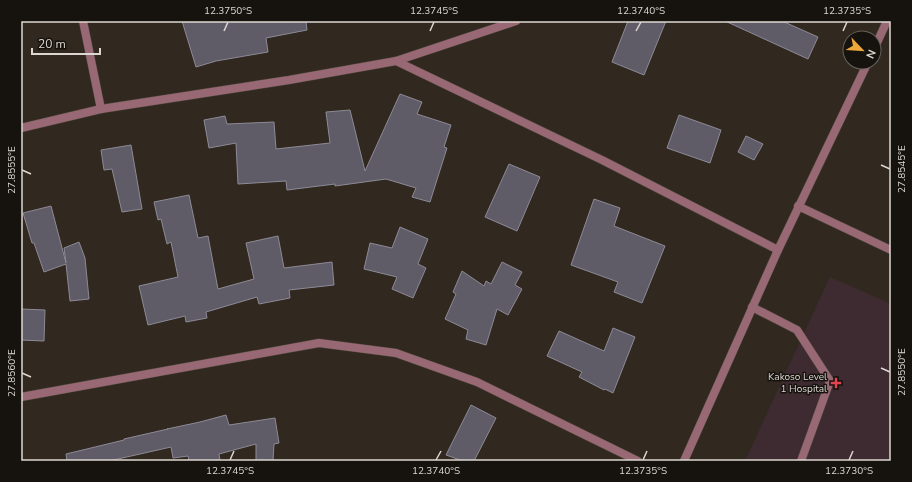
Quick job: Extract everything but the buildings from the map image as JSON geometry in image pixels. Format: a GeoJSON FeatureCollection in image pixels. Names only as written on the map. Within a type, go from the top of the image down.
{"type":"FeatureCollection","features":[{"type":"Feature","properties":{"kind":"street"},"geometry":{"type":"LineString","coordinates":[[83,21],[101,109]]}},
{"type":"Feature","properties":{"kind":"street"},"geometry":{"type":"LineString","coordinates":[[21,128],[101,109],[289,80],[396,61],[516,21]]}},
{"type":"Feature","properties":{"kind":"street"},"geometry":{"type":"LineString","coordinates":[[882,32],[887,21]]}},
{"type":"Feature","properties":{"kind":"street"},"geometry":{"type":"LineString","coordinates":[[396,61],[602,160],[778,250]]}},
{"type":"Feature","properties":{"kind":"street"},"geometry":{"type":"LineString","coordinates":[[684,461],[798,206],[864,70]]}},
{"type":"Feature","properties":{"kind":"street"},"geometry":{"type":"LineString","coordinates":[[798,206],[891,250]]}},
{"type":"Feature","properties":{"kind":"street"},"geometry":{"type":"LineString","coordinates":[[752,307],[797,330],[830,381],[801,461]]}},
{"type":"Feature","properties":{"kind":"street"},"geometry":{"type":"LineString","coordinates":[[21,397],[319,343],[396,353],[477,382],[638,461]]}},
{"type":"Feature","properties":{"kind":"shaded area","name":"Kakoso Level 1 Hospital"},"geometry":{"type":"Polygon","coordinates":[[[830,277],[891,304],[891,461],[745,461],[830,277]]]}},
{"type":"Feature","properties":{"kind":"place","name":"Kakoso Level 1 Hospital"},"geometry":{"type":"Point","coordinates":[836,383]}}]}
